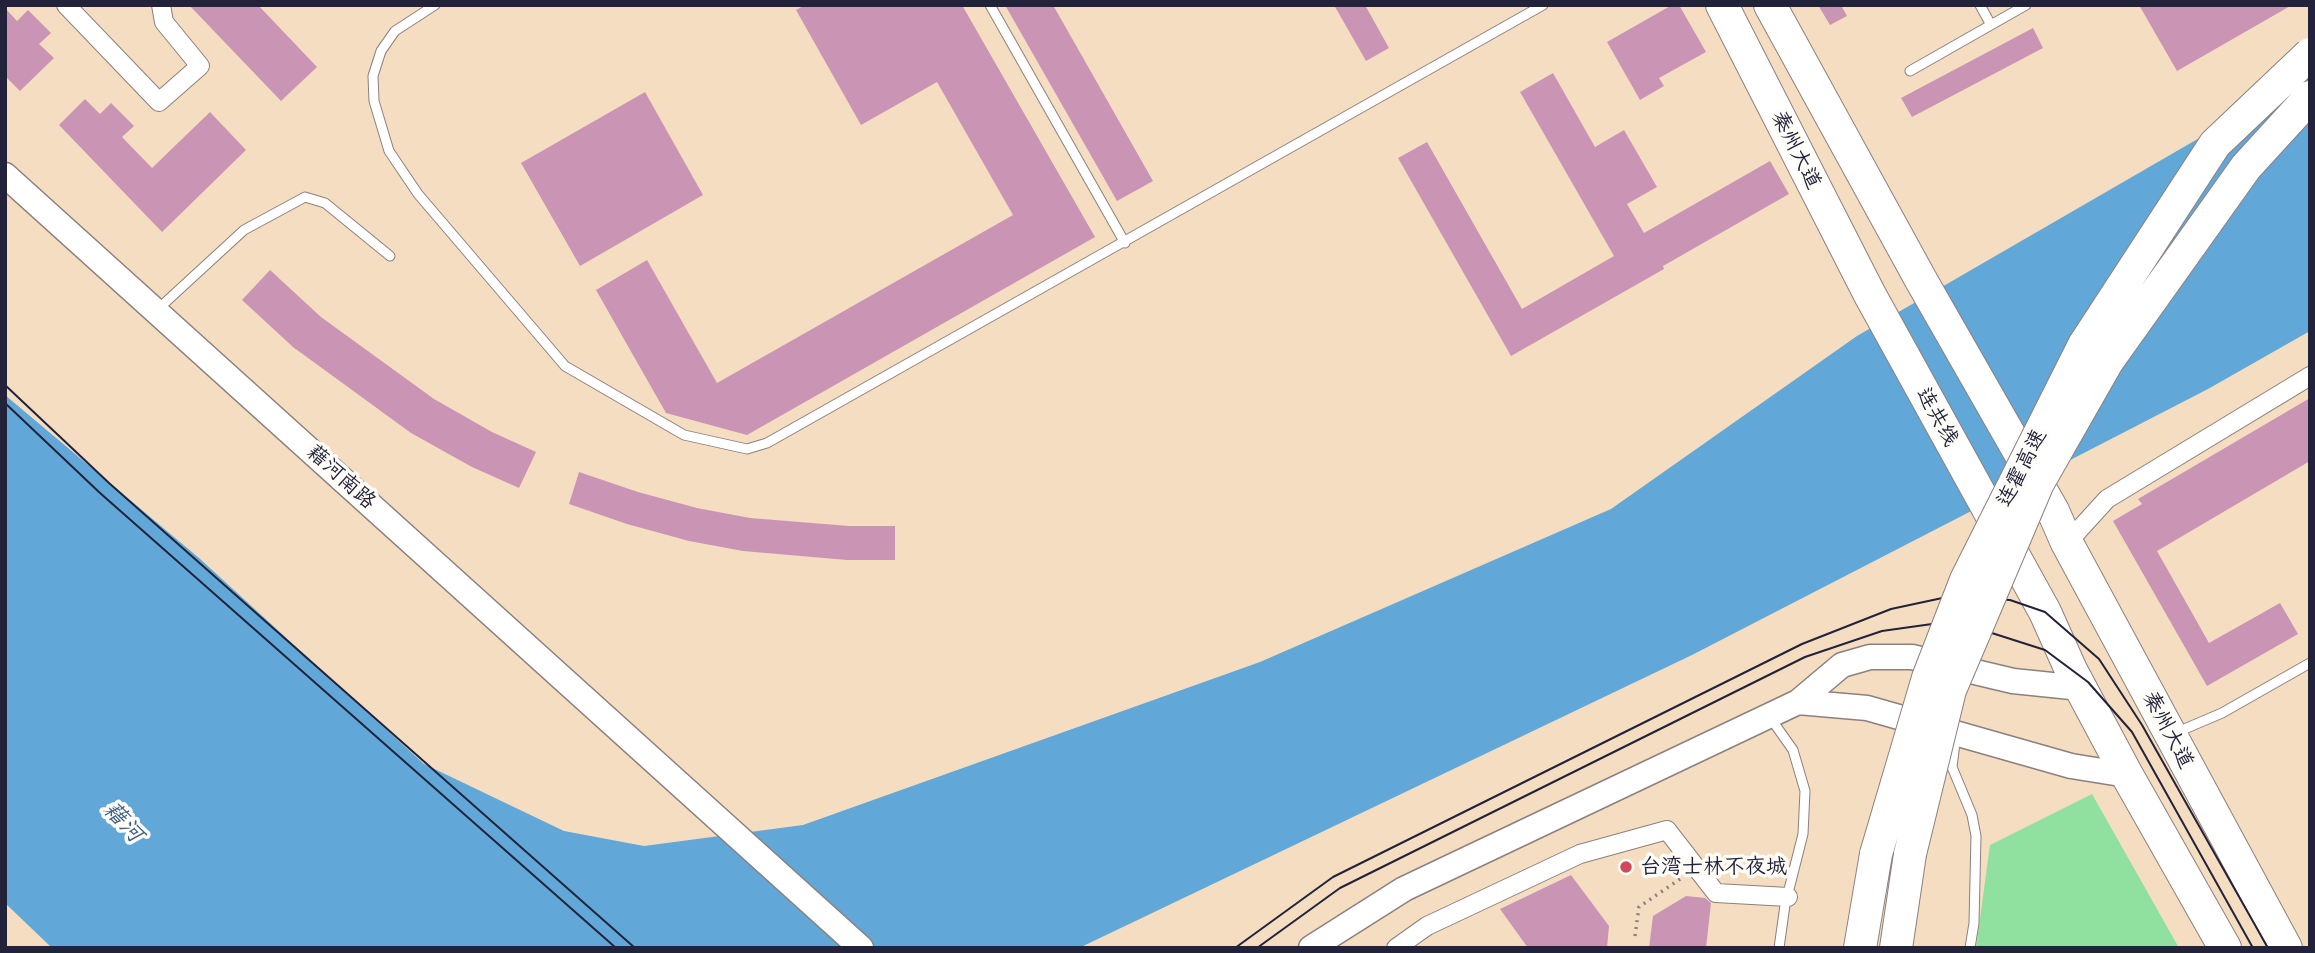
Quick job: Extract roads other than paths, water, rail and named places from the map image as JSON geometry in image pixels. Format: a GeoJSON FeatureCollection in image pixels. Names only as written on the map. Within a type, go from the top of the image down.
{"type":"FeatureCollection","features":[{"type":"Feature","properties":{"kind":"highway","name":"秦州大道"},"geometry":{"type":"LineString","coordinates":[[1722,5],[1870,295]]}},
{"type":"Feature","properties":{"kind":"highway","name":"秦州大道"},"geometry":{"type":"LineString","coordinates":[[1770,5],[2053,511],[2067,543],[2169,735],[2286,948]]}},
{"type":"Feature","properties":{"kind":"highway","name":"连霍高速"},"geometry":{"type":"LineString","coordinates":[[1860,948],[1876,854],[1928,678],[1966,580],[2084,345],[2215,144],[2310,54]]}},
{"type":"Feature","properties":{"kind":"highway","name":"连霍高速"},"geometry":{"type":"LineString","coordinates":[[1896,948],[1910,854],[1950,690],[2038,483],[2107,362],[2246,167],[2310,97]]}},
{"type":"Feature","properties":{"kind":"highway","name":"连共线"},"geometry":{"type":"LineString","coordinates":[[1870,295],[2045,612],[2081,688]]}},
{"type":"Feature","properties":{"kind":"highway"},"geometry":{"type":"LineString","coordinates":[[2081,688],[2225,948]]}},
{"type":"Feature","properties":{"kind":"main road","name":"藉河南路"},"geometry":{"type":"LineString","coordinates":[[5,175],[861,948]]}},
{"type":"Feature","properties":{"kind":"main road"},"geometry":{"type":"LineString","coordinates":[[1311,948],[1404,889],[1798,702],[1842,665],[1870,656],[1912,657],[2013,681],[2081,688]]}},
{"type":"Feature","properties":{"kind":"main road"},"geometry":{"type":"LineString","coordinates":[[1798,702],[1867,708],[2071,766],[2127,775]]}},
{"type":"Feature","properties":{"kind":"street"},"geometry":{"type":"LineString","coordinates":[[66,5],[159,102],[200,66],[164,22],[161,5]]}},
{"type":"Feature","properties":{"kind":"street"},"geometry":{"type":"LineString","coordinates":[[2067,543],[2107,499],[2310,376]]}},
{"type":"Feature","properties":{"kind":"street"},"geometry":{"type":"LineString","coordinates":[[1396,948],[1427,926],[1580,854],[1667,830],[1716,893],[1788,897]]}},
{"type":"Feature","properties":{"kind":"lane"},"geometry":{"type":"LineString","coordinates":[[435,5],[396,31],[381,51],[373,76],[374,102],[389,151],[418,194],[565,366],[684,435],[747,449],[767,443],[1543,5]]}},
{"type":"Feature","properties":{"kind":"lane"},"geometry":{"type":"LineString","coordinates":[[990,5],[1125,243]]}},
{"type":"Feature","properties":{"kind":"lane"},"geometry":{"type":"LineString","coordinates":[[1980,5],[1991,25]]}},
{"type":"Feature","properties":{"kind":"lane"},"geometry":{"type":"LineString","coordinates":[[1910,71],[2026,5]]}},
{"type":"Feature","properties":{"kind":"lane"},"geometry":{"type":"LineString","coordinates":[[156,310],[243,230],[305,197],[325,203],[390,256]]}},
{"type":"Feature","properties":{"kind":"lane"},"geometry":{"type":"LineString","coordinates":[[2169,735],[2222,713],[2310,663]]}},
{"type":"Feature","properties":{"kind":"lane"},"geometry":{"type":"LineString","coordinates":[[1768,715],[1793,750],[1805,791],[1803,834],[1779,948]]}},
{"type":"Feature","properties":{"kind":"lane"},"geometry":{"type":"LineString","coordinates":[[1956,733],[1952,767],[1972,815],[1976,836],[1974,923],[1970,948]]}},
{"type":"Feature","properties":{"kind":"water","name":"藉河"},"geometry":{"type":"Polygon","coordinates":[[[2310,74],[2310,331],[2208,389],[1692,655],[1079,948],[52,948],[5,903],[5,395],[199,558],[424,764],[564,831],[644,846],[803,825],[1260,662],[1611,509],[1857,336],[2310,74]]]}},
{"type":"Feature","properties":{"kind":"tram line"},"geometry":{"type":"LineString","coordinates":[[5,385],[109,483],[635,948]]}},
{"type":"Feature","properties":{"kind":"tram line"},"geometry":{"type":"LineString","coordinates":[[5,403],[100,493],[616,948]]}},
{"type":"Feature","properties":{"kind":"tram line"},"geometry":{"type":"LineString","coordinates":[[1235,948],[1333,877],[1802,644],[1891,609],[1947,597],[2010,600],[2045,612],[2099,659],[2142,725],[2268,948]]}},
{"type":"Feature","properties":{"kind":"tram line"},"geometry":{"type":"LineString","coordinates":[[1257,948],[1340,888],[1805,657],[1882,631],[1932,624],[1973,627],[2045,650],[2088,682],[2132,732],[2253,948]]}},
{"type":"Feature","properties":{"kind":"place","name":"台湾士林不夜城"},"geometry":{"type":"Point","coordinates":[1626,867]}}]}
